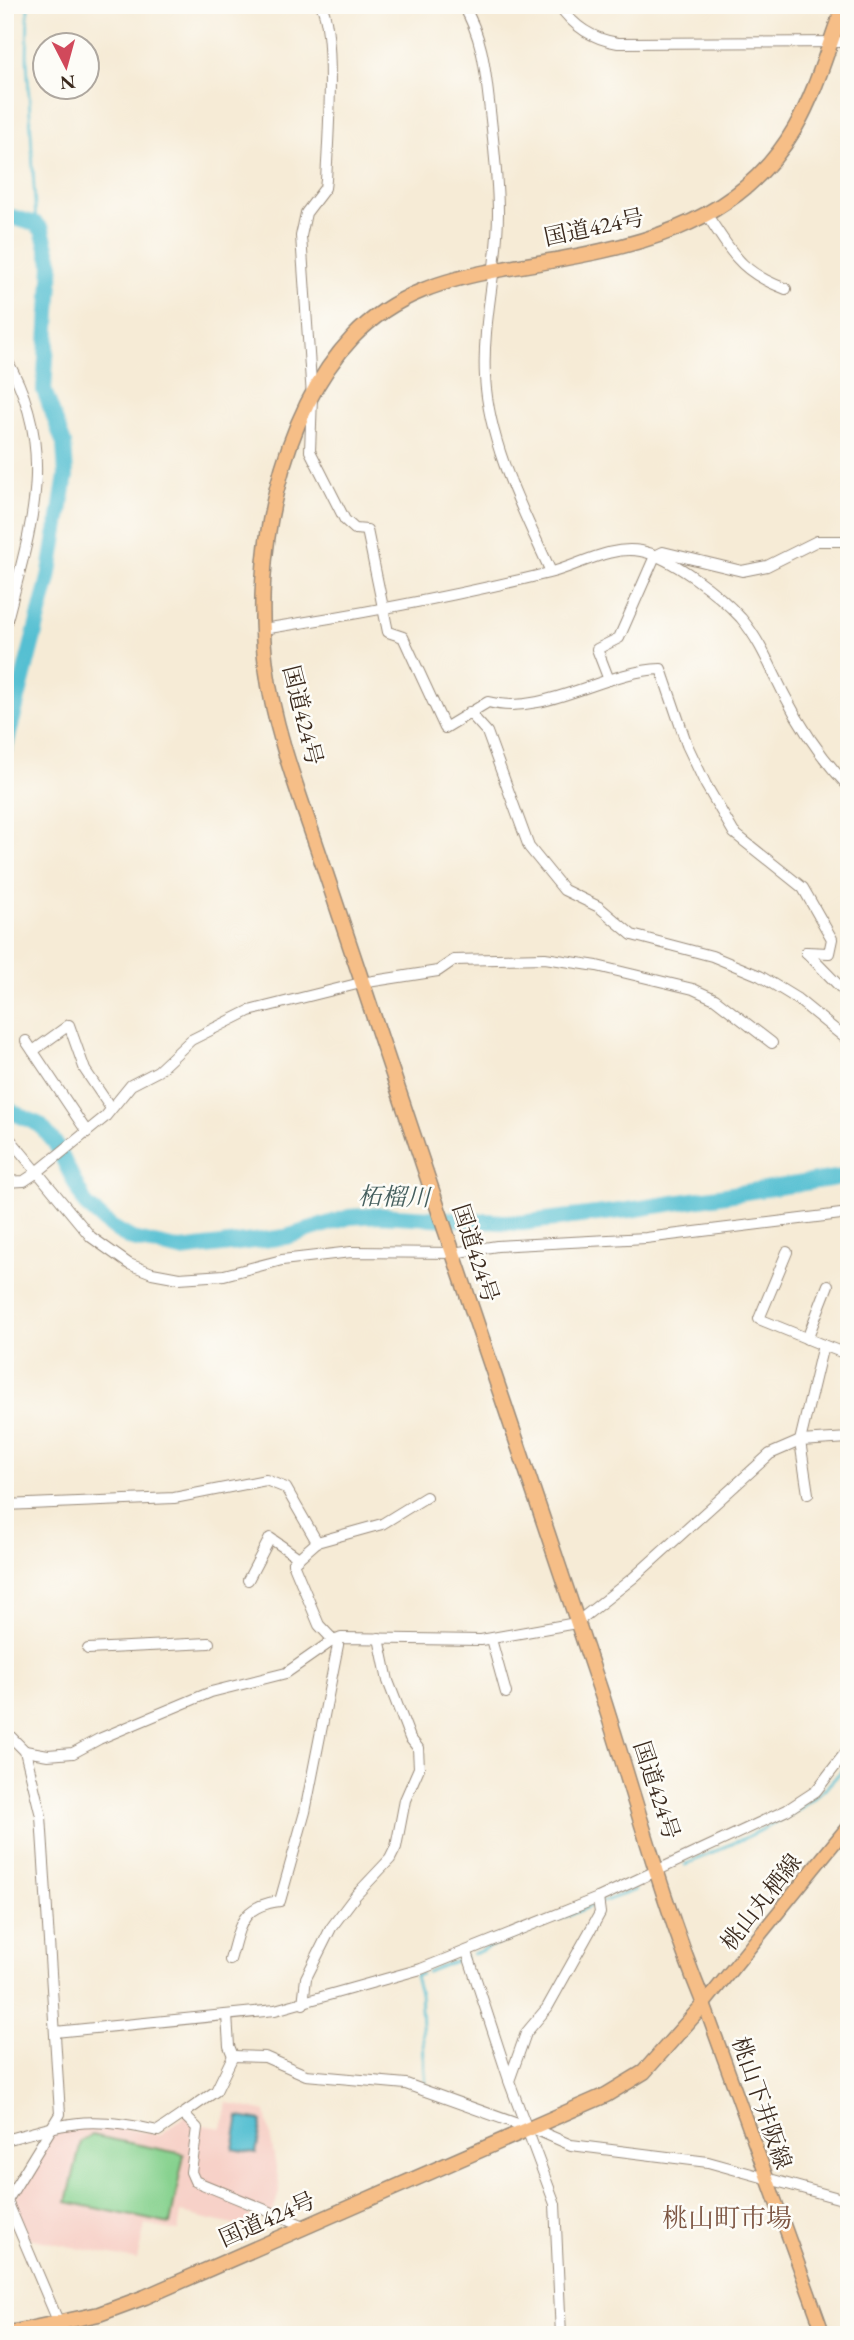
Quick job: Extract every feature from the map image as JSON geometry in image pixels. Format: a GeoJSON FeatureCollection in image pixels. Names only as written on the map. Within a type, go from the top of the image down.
{"type":"FeatureCollection","features":[{"type":"Feature","properties":{"kind":"highway","name":"国道424号"},"geometry":{"type":"LineString","coordinates":[[5,2334],[61,2328],[145,2297],[606,2095],[644,2072],[704,2004],[678,1937],[659,1870],[471,1314],[361,982],[274,707],[263,629],[264,563],[273,508],[292,442],[312,397],[348,342],[390,306],[434,285],[632,244],[673,232],[707,215],[742,191],[793,133],[812,95],[844,5]]}},
{"type":"Feature","properties":{"kind":"main road","name":"桃山丸栖線"},"geometry":{"type":"LineString","coordinates":[[704,2004],[844,1839],[849,1825]]}},
{"type":"Feature","properties":{"kind":"main road","name":"桃山下井阪線"},"geometry":{"type":"LineString","coordinates":[[704,2004],[824,2335]]}},
{"type":"Feature","properties":{"kind":"street"},"geometry":{"type":"LineString","coordinates":[[321,5],[326,19],[329,66],[327,180],[325,188],[306,213],[301,236],[312,397],[310,452],[345,520],[355,529],[367,530],[388,632],[403,637],[445,728],[488,702],[508,708],[534,704],[608,680],[661,669],[687,745],[706,785],[734,833],[803,888],[832,939],[829,953],[806,951],[849,996]]}},
{"type":"Feature","properties":{"kind":"street"},"geometry":{"type":"LineString","coordinates":[[463,5],[482,47],[496,166],[498,215],[484,331],[485,380],[494,431],[508,476],[551,572]]}},
{"type":"Feature","properties":{"kind":"street"},"geometry":{"type":"LineString","coordinates":[[559,5],[567,18],[585,32],[618,43],[849,42]]}},
{"type":"Feature","properties":{"kind":"street"},"geometry":{"type":"LineString","coordinates":[[707,215],[734,256],[756,278],[786,289]]}},
{"type":"Feature","properties":{"kind":"street"},"geometry":{"type":"LineString","coordinates":[[5,357],[23,395],[32,426],[37,476],[35,510],[5,628]]}},
{"type":"Feature","properties":{"kind":"street"},"geometry":{"type":"LineString","coordinates":[[608,680],[597,649],[619,638],[655,556],[663,552],[742,570],[766,566],[817,541],[849,541]]}},
{"type":"Feature","properties":{"kind":"street"},"geometry":{"type":"LineString","coordinates":[[263,629],[381,608],[551,572],[619,551],[640,551],[655,556],[707,589],[740,617],[766,656],[797,719],[830,767],[849,786]]}},
{"type":"Feature","properties":{"kind":"street"},"geometry":{"type":"LineString","coordinates":[[469,712],[487,732],[529,847],[565,890],[599,906],[632,935],[712,956],[760,975],[796,998],[849,1041]]}},
{"type":"Feature","properties":{"kind":"street"},"geometry":{"type":"LineString","coordinates":[[5,1182],[24,1181],[36,1173],[105,1117],[110,1107],[131,1085],[158,1071],[191,1040],[249,1011],[361,982],[438,971],[454,961],[545,958],[597,966],[693,989],[715,999],[772,1043]]}},
{"type":"Feature","properties":{"kind":"street"},"geometry":{"type":"LineString","coordinates":[[33,1051],[69,1025],[85,1070],[110,1107]]}},
{"type":"Feature","properties":{"kind":"street"},"geometry":{"type":"LineString","coordinates":[[26,1041],[86,1133]]}},
{"type":"Feature","properties":{"kind":"street"},"geometry":{"type":"LineString","coordinates":[[5,1133],[91,1237],[129,1264],[152,1273],[191,1278],[224,1275],[282,1260],[351,1252],[452,1251],[646,1237],[849,1213]]}},
{"type":"Feature","properties":{"kind":"street"},"geometry":{"type":"LineString","coordinates":[[787,1252],[760,1319],[849,1355]]}},
{"type":"Feature","properties":{"kind":"street"},"geometry":{"type":"LineString","coordinates":[[807,1339],[828,1285]]}},
{"type":"Feature","properties":{"kind":"street"},"geometry":{"type":"LineString","coordinates":[[808,1494],[800,1441],[823,1345]]}},
{"type":"Feature","properties":{"kind":"street"},"geometry":{"type":"LineString","coordinates":[[25,1751],[48,1755],[73,1753],[211,1692],[286,1673],[334,1640],[379,1637],[491,1639],[576,1623],[633,1578],[770,1454],[800,1441],[849,1438]]}},
{"type":"Feature","properties":{"kind":"street"},"geometry":{"type":"LineString","coordinates":[[5,1505],[174,1499],[266,1480],[286,1488],[317,1542]]}},
{"type":"Feature","properties":{"kind":"street"},"geometry":{"type":"LineString","coordinates":[[230,1960],[248,1911],[264,1903],[280,1901],[305,1812],[338,1645],[319,1625],[293,1563],[317,1542],[382,1524],[426,1497]]}},
{"type":"Feature","properties":{"kind":"street"},"geometry":{"type":"LineString","coordinates":[[248,1580],[270,1538],[299,1558]]}},
{"type":"Feature","properties":{"kind":"street"},"geometry":{"type":"LineString","coordinates":[[303,2004],[306,1978],[331,1928],[356,1895],[390,1859],[396,1847],[405,1800],[419,1768],[418,1748],[410,1738],[388,1681],[379,1637]]}},
{"type":"Feature","properties":{"kind":"street"},"geometry":{"type":"LineString","coordinates":[[491,1639],[506,1693]]}},
{"type":"Feature","properties":{"kind":"street"},"geometry":{"type":"LineString","coordinates":[[88,1649],[209,1643]]}},
{"type":"Feature","properties":{"kind":"street"},"geometry":{"type":"LineString","coordinates":[[5,1731],[25,1751],[41,1816],[48,1965],[60,2114],[6,2202],[61,2328]]}},
{"type":"Feature","properties":{"kind":"street"},"geometry":{"type":"LineString","coordinates":[[55,2032],[227,2015],[303,2004],[468,1955],[599,1902],[659,1870],[787,1811],[816,1791],[849,1748]]}},
{"type":"Feature","properties":{"kind":"street"},"geometry":{"type":"LineString","coordinates":[[509,2081],[526,2033],[547,2008],[600,1913],[599,1902]]}},
{"type":"Feature","properties":{"kind":"street"},"geometry":{"type":"LineString","coordinates":[[468,1955],[509,2081],[555,2204],[561,2335]]}},
{"type":"Feature","properties":{"kind":"street"},"geometry":{"type":"LineString","coordinates":[[5,2140],[51,2126],[96,2119],[158,2131],[216,2091],[233,2056],[229,2046],[227,2015]]}},
{"type":"Feature","properties":{"kind":"street"},"geometry":{"type":"LineString","coordinates":[[233,2056],[265,2057],[306,2075],[406,2084],[571,2145],[708,2162],[849,2201]]}},
{"type":"Feature","properties":{"kind":"street"},"geometry":{"type":"LineString","coordinates":[[183,2114],[197,2128],[191,2172],[195,2181],[307,2227]]}},
{"type":"Feature","properties":{"kind":"shaded area"},"geometry":{"type":"Polygon","coordinates":[[[227,2103],[266,2112],[280,2189],[271,2218],[252,2209],[246,2228],[181,2213],[178,2231],[145,2225],[137,2260],[28,2238],[13,2202],[53,2131],[89,2122],[160,2135],[187,2114],[196,2124],[222,2128],[227,2103]]]}},
{"type":"Feature","properties":{"kind":"green space"},"geometry":{"type":"Polygon","coordinates":[[[91,2135],[184,2154],[170,2224],[67,2202],[81,2142],[91,2135]]]}},
{"type":"Feature","properties":{"kind":"water"},"geometry":{"type":"Polygon","coordinates":[[[239,2117],[262,2121],[256,2153],[233,2149],[239,2117]]]}},
{"type":"Feature","properties":{"kind":"waterway"},"geometry":{"type":"LineString","coordinates":[[28,5],[27,59],[36,224]]}},
{"type":"Feature","properties":{"kind":"waterway","name":"柘榴川"},"geometry":{"type":"LineString","coordinates":[[5,215],[36,224],[42,230],[52,265],[44,390],[64,444],[66,476],[49,578],[5,749]]}},
{"type":"Feature","properties":{"kind":"waterway","name":"柘榴川"},"geometry":{"type":"LineString","coordinates":[[5,1103],[10,1111],[40,1125],[55,1143],[86,1205],[111,1227],[132,1239],[181,1250],[286,1237],[349,1217],[379,1215],[521,1223],[629,1210],[849,1176]]}},
{"type":"Feature","properties":{"kind":"waterway"},"geometry":{"type":"LineString","coordinates":[[685,1865],[753,1835],[796,1811],[834,1780],[849,1760]]}},
{"type":"Feature","properties":{"kind":"waterway"},"geometry":{"type":"LineString","coordinates":[[602,1902],[635,1890]]}},
{"type":"Feature","properties":{"kind":"waterway"},"geometry":{"type":"LineString","coordinates":[[473,1954],[596,1904]]}},
{"type":"Feature","properties":{"kind":"waterway"},"geometry":{"type":"LineString","coordinates":[[427,1972],[466,1957]]}},
{"type":"Feature","properties":{"kind":"waterway"},"geometry":{"type":"LineString","coordinates":[[421,1974],[415,1976],[420,1993],[426,2088]]}},
{"type":"Feature","properties":{"kind":"district","name":"桃山町市場"},"geometry":{"type":"Point","coordinates":[727,2218]}}]}
